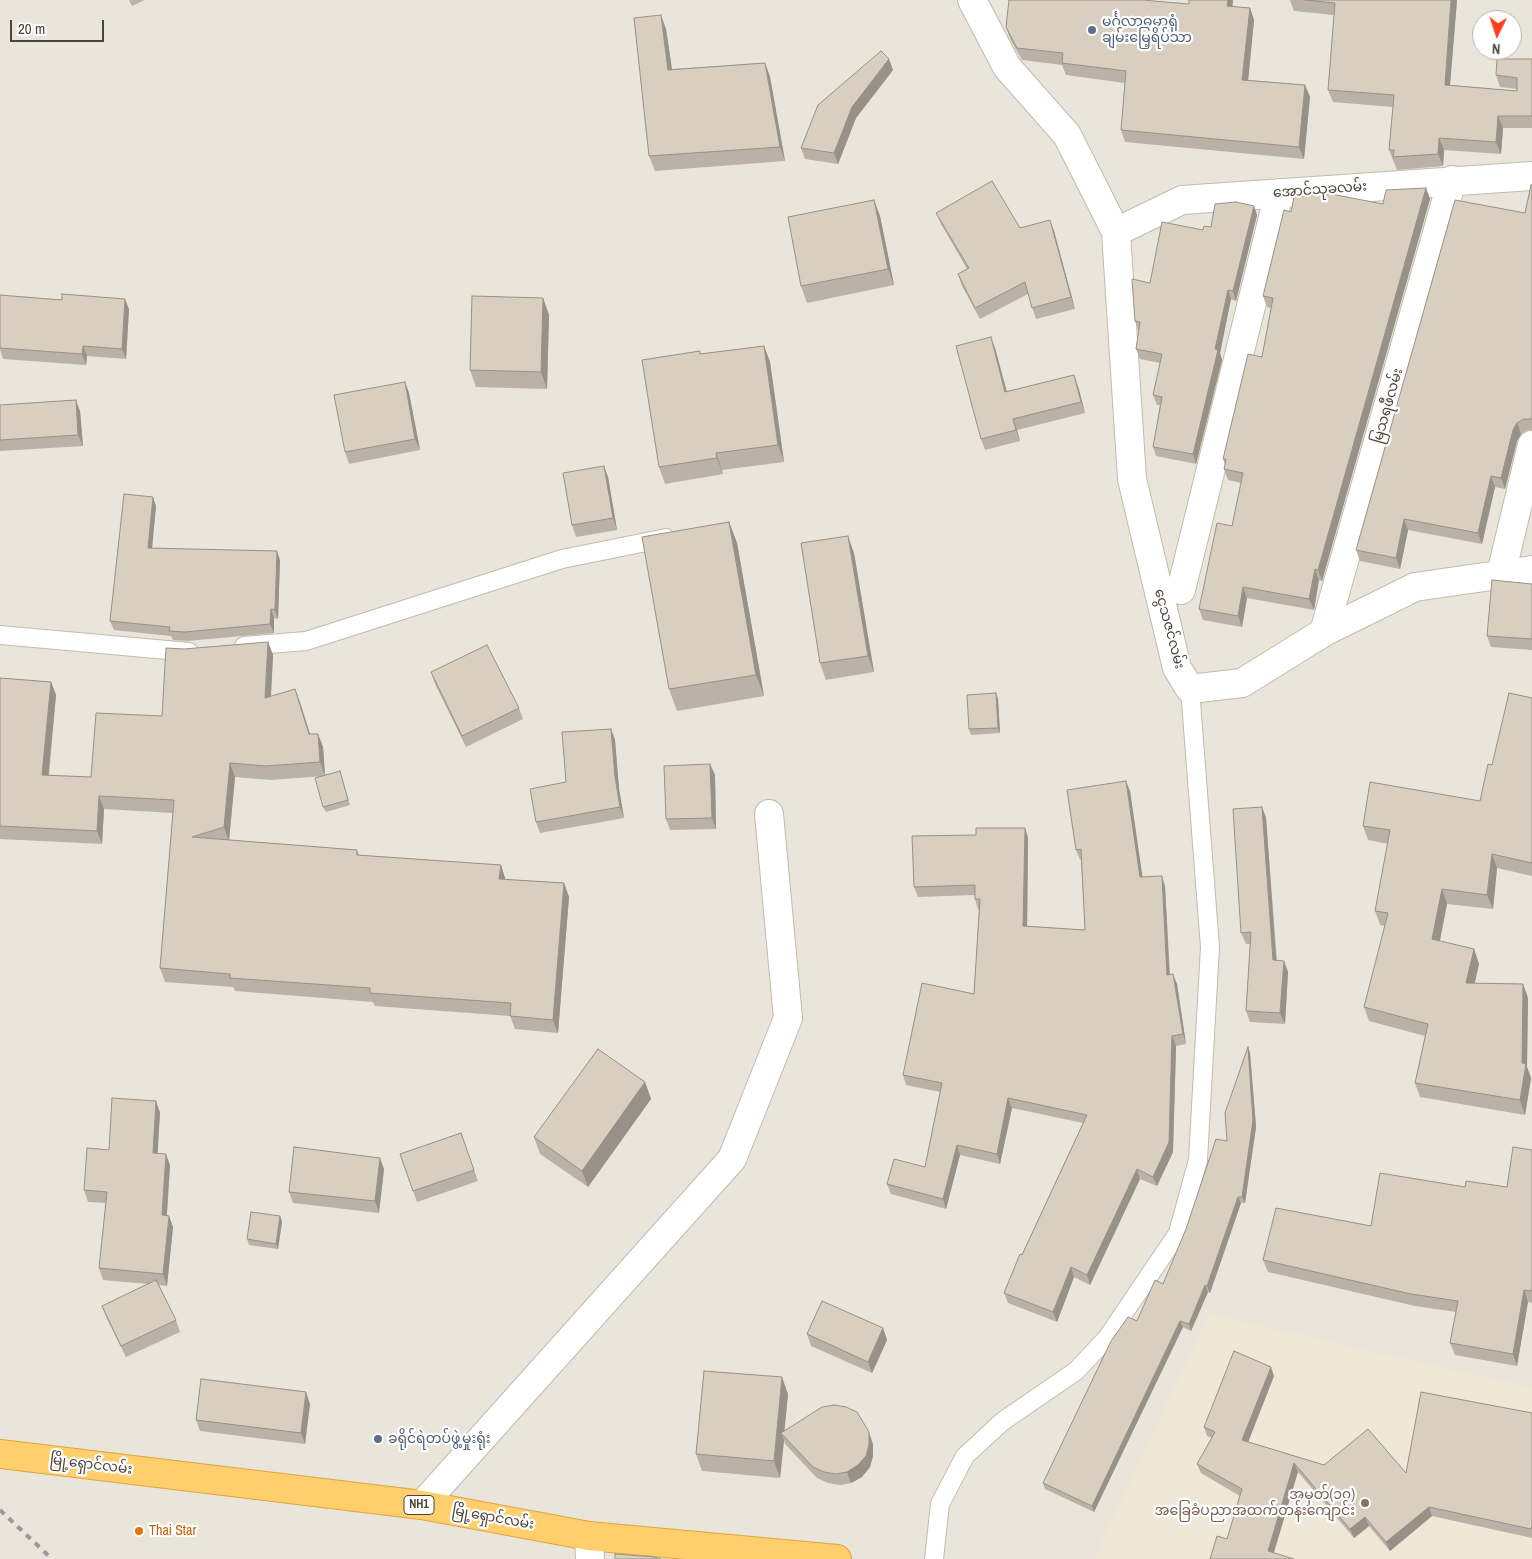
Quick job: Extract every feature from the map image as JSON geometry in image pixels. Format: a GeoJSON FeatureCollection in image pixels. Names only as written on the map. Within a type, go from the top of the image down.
{"type":"FeatureCollection","features":[{"type":"Feature","properties":{"kind":"highway","name":"မြို့ရှောင်လမ်း"},"geometry":{"type":"LineString","coordinates":[[0,1454],[422,1506],[589,1547],[837,1559]]}},
{"type":"Feature","properties":{"kind":"street"},"geometry":{"type":"LineString","coordinates":[[972,0],[1007,67],[1066,136],[1116,232]]}},
{"type":"Feature","properties":{"kind":"street","name":"အောင်သုခလမ်း"},"geometry":{"type":"LineString","coordinates":[[1116,232],[1182,200],[1532,176]]}},
{"type":"Feature","properties":{"kind":"street","name":"မြသရဖီလမ်း"},"geometry":{"type":"LineString","coordinates":[[1324,632],[1452,180]]}},
{"type":"Feature","properties":{"kind":"street"},"geometry":{"type":"LineString","coordinates":[[1181,590],[1279,193]]}},
{"type":"Feature","properties":{"kind":"street","name":"ငွေသဇင်လမ်း"},"geometry":{"type":"LineString","coordinates":[[1116,232],[1132,479],[1177,668],[1190,689]]}},
{"type":"Feature","properties":{"kind":"street"},"geometry":{"type":"LineString","coordinates":[[1501,574],[1532,445]]}},
{"type":"Feature","properties":{"kind":"street"},"geometry":{"type":"LineString","coordinates":[[1190,689],[1242,683],[1324,632],[1415,587],[1532,570]]}},
{"type":"Feature","properties":{"kind":"street"},"geometry":{"type":"LineString","coordinates":[[422,1506],[732,1159],[788,1018],[769,814]]}},
{"type":"Feature","properties":{"kind":"lane"},"geometry":{"type":"LineString","coordinates":[[227,648],[306,641],[562,560],[683,535]]}},
{"type":"Feature","properties":{"kind":"lane"},"geometry":{"type":"LineString","coordinates":[[0,635],[188,652],[208,650]]}},
{"type":"Feature","properties":{"kind":"lane"},"geometry":{"type":"LineString","coordinates":[[934,1559],[940,1504],[965,1456],[1003,1421],[1076,1371],[1107,1338],[1178,1233],[1198,1160],[1210,947],[1190,689]]}},
{"type":"Feature","properties":{"kind":"shaded area"},"geometry":{"type":"Polygon","coordinates":[[[0,0],[1532,0],[1532,1559],[0,1559],[0,0]]]}},
{"type":"Feature","properties":{"kind":"shaded area"},"geometry":{"type":"Polygon","coordinates":[[[1209,1314],[1532,1388],[1532,1559],[1094,1559],[1209,1314]]]}},
{"type":"Feature","properties":{"kind":"building"},"geometry":{"type":"Polygon","coordinates":[[[1009,0],[1142,0],[1189,4],[1189,0],[1228,0],[1227,6],[1250,8],[1242,80],[1305,85],[1299,147],[1121,130],[1126,71],[1062,63],[1063,53],[1017,48],[1006,27],[1009,0]]]}},
{"type":"Feature","properties":{"kind":"building"},"geometry":{"type":"Polygon","coordinates":[[[1305,0],[1451,0],[1445,85],[1517,91],[1517,78],[1496,75],[1497,60],[1532,59],[1532,116],[1498,116],[1496,142],[1439,138],[1438,154],[1393,157],[1394,150],[1389,150],[1394,95],[1328,90],[1335,3],[1305,0]]]}},
{"type":"Feature","properties":{"kind":"building"},"geometry":{"type":"Polygon","coordinates":[[[661,15],[668,70],[765,63],[780,147],[649,156],[634,18],[661,15]]]}},
{"type":"Feature","properties":{"kind":"building"},"geometry":{"type":"Polygon","coordinates":[[[881,51],[889,59],[852,107],[834,153],[801,148],[818,105],[881,51]]]}},
{"type":"Feature","properties":{"kind":"building"},"geometry":{"type":"Polygon","coordinates":[[[992,181],[1020,228],[1050,220],[1071,297],[1032,308],[1025,282],[975,308],[958,274],[969,268],[936,213],[992,181]]]}},
{"type":"Feature","properties":{"kind":"building"},"geometry":{"type":"Polygon","coordinates":[[[1531,185],[1532,419],[1524,419],[1517,423],[1513,430],[1501,478],[1491,476],[1478,533],[1404,519],[1396,558],[1356,550],[1455,200],[1525,213],[1531,185]]]}},
{"type":"Feature","properties":{"kind":"building"},"geometry":{"type":"Polygon","coordinates":[[[1426,188],[1318,570],[1315,569],[1309,599],[1243,587],[1238,616],[1199,609],[1217,523],[1232,526],[1243,473],[1224,469],[1226,459],[1223,459],[1248,354],[1262,357],[1273,298],[1263,296],[1284,210],[1291,212],[1294,197],[1331,194],[1383,204],[1386,190],[1426,188]]]}},
{"type":"Feature","properties":{"kind":"building"},"geometry":{"type":"Polygon","coordinates":[[[874,200],[888,269],[801,286],[788,217],[874,200]]]}},
{"type":"Feature","properties":{"kind":"building"},"geometry":{"type":"Polygon","coordinates":[[[1236,202],[1254,206],[1233,291],[1228,290],[1215,349],[1218,350],[1193,454],[1153,447],[1162,397],[1153,395],[1162,354],[1136,349],[1140,322],[1135,321],[1132,279],[1150,283],[1162,222],[1203,230],[1204,226],[1211,227],[1215,204],[1236,202]]]}},
{"type":"Feature","properties":{"kind":"building"},"geometry":{"type":"Polygon","coordinates":[[[62,294],[125,299],[122,349],[83,346],[82,354],[0,348],[0,295],[62,300],[62,294]]]}},
{"type":"Feature","properties":{"kind":"building"},"geometry":{"type":"Polygon","coordinates":[[[472,296],[543,298],[541,372],[470,370],[472,296]]]}},
{"type":"Feature","properties":{"kind":"building"},"geometry":{"type":"Polygon","coordinates":[[[991,337],[1005,392],[1074,375],[1081,402],[1013,419],[1016,430],[981,439],[956,346],[991,337]]]}},
{"type":"Feature","properties":{"kind":"building"},"geometry":{"type":"Polygon","coordinates":[[[764,346],[778,445],[716,453],[717,458],[659,467],[642,360],[700,351],[700,354],[764,346]]]}},
{"type":"Feature","properties":{"kind":"building"},"geometry":{"type":"Polygon","coordinates":[[[405,382],[415,439],[345,452],[334,395],[405,382]]]}},
{"type":"Feature","properties":{"kind":"building"},"geometry":{"type":"Polygon","coordinates":[[[76,400],[78,435],[0,440],[0,405],[76,400]]]}},
{"type":"Feature","properties":{"kind":"building"},"geometry":{"type":"Polygon","coordinates":[[[604,466],[613,518],[572,525],[563,473],[604,466]]]}},
{"type":"Feature","properties":{"kind":"building"},"geometry":{"type":"Polygon","coordinates":[[[124,494],[153,497],[148,548],[277,551],[275,610],[271,609],[270,624],[185,632],[169,631],[170,627],[110,621],[124,494]]]}},
{"type":"Feature","properties":{"kind":"building"},"geometry":{"type":"Polygon","coordinates":[[[729,522],[756,675],[669,689],[642,537],[729,522]]]}},
{"type":"Feature","properties":{"kind":"building"},"geometry":{"type":"Polygon","coordinates":[[[848,536],[868,656],[820,663],[801,543],[848,536]]]}},
{"type":"Feature","properties":{"kind":"building"},"geometry":{"type":"Polygon","coordinates":[[[1492,580],[1532,584],[1532,639],[1487,636],[1492,580]]]}},
{"type":"Feature","properties":{"kind":"building"},"geometry":{"type":"Polygon","coordinates":[[[268,642],[265,698],[295,689],[309,734],[318,734],[320,762],[266,766],[230,763],[224,827],[192,837],[357,850],[357,855],[501,865],[499,879],[564,883],[553,1020],[510,1016],[511,1003],[370,993],[370,988],[230,978],[230,974],[160,968],[174,800],[99,796],[97,831],[0,826],[0,678],[51,682],[42,775],[91,777],[96,713],[162,716],[166,648],[184,649],[268,642]]]}},
{"type":"Feature","properties":{"kind":"building"},"geometry":{"type":"Polygon","coordinates":[[[487,645],[519,708],[462,736],[431,672],[487,645]]]}},
{"type":"Feature","properties":{"kind":"building"},"geometry":{"type":"Polygon","coordinates":[[[996,693],[998,728],[969,729],[967,695],[996,693]]]}},
{"type":"Feature","properties":{"kind":"building"},"geometry":{"type":"Polygon","coordinates":[[[1509,693],[1532,698],[1532,863],[1492,854],[1487,895],[1442,889],[1432,939],[1474,949],[1466,983],[1523,984],[1522,1063],[1526,1064],[1520,1100],[1415,1083],[1428,1024],[1364,1007],[1388,913],[1375,911],[1390,830],[1363,826],[1370,782],[1480,801],[1488,764],[1492,765],[1509,693]]]}},
{"type":"Feature","properties":{"kind":"building"},"geometry":{"type":"Polygon","coordinates":[[[611,729],[615,777],[620,807],[536,822],[530,789],[566,782],[562,732],[611,729]]]}},
{"type":"Feature","properties":{"kind":"building"},"geometry":{"type":"Polygon","coordinates":[[[710,764],[712,818],[666,819],[664,766],[710,764]]]}},
{"type":"Feature","properties":{"kind":"building"},"geometry":{"type":"Polygon","coordinates":[[[340,771],[348,800],[323,807],[315,778],[340,771]]]}},
{"type":"Feature","properties":{"kind":"building"},"geometry":{"type":"Polygon","coordinates":[[[1126,781],[1140,877],[1162,876],[1167,975],[1173,974],[1183,1034],[1172,1036],[1169,1142],[1153,1177],[1137,1169],[1087,1275],[1071,1267],[1053,1312],[1004,1293],[1020,1254],[1022,1255],[1087,1115],[1008,1098],[997,1154],[957,1145],[943,1199],[887,1184],[894,1159],[925,1167],[942,1083],[903,1075],[922,983],[974,994],[980,899],[975,899],[975,885],[914,887],[912,836],[976,835],[976,828],[1025,828],[1023,926],[1085,930],[1081,849],[1076,850],[1067,790],[1126,781]]]}},
{"type":"Feature","properties":{"kind":"building"},"geometry":{"type":"Polygon","coordinates":[[[1262,807],[1273,960],[1284,961],[1280,1013],[1246,1011],[1251,932],[1241,933],[1233,809],[1262,807]]]}},
{"type":"Feature","properties":{"kind":"building"},"geometry":{"type":"Polygon","coordinates":[[[1248,1047],[1253,1120],[1242,1197],[1238,1197],[1207,1286],[1205,1285],[1189,1324],[1180,1321],[1092,1506],[1043,1483],[1111,1341],[1128,1317],[1137,1321],[1155,1280],[1163,1284],[1186,1229],[1216,1139],[1227,1141],[1225,1113],[1248,1047]]]}},
{"type":"Feature","properties":{"kind":"building"},"geometry":{"type":"Polygon","coordinates":[[[598,1049],[645,1082],[582,1171],[534,1137],[598,1049]]]}},
{"type":"Feature","properties":{"kind":"building"},"geometry":{"type":"Polygon","coordinates":[[[112,1098],[156,1101],[153,1153],[166,1154],[162,1215],[169,1216],[163,1274],[99,1268],[107,1192],[84,1190],[87,1148],[109,1150],[112,1098]]]}},
{"type":"Feature","properties":{"kind":"building"},"geometry":{"type":"Polygon","coordinates":[[[461,1133],[474,1170],[413,1191],[400,1154],[461,1133]]]}},
{"type":"Feature","properties":{"kind":"building"},"geometry":{"type":"Polygon","coordinates":[[[294,1147],[380,1158],[375,1201],[289,1192],[294,1147]]]}},
{"type":"Feature","properties":{"kind":"building"},"geometry":{"type":"Polygon","coordinates":[[[1513,1147],[1532,1150],[1532,1291],[1524,1290],[1513,1354],[1450,1343],[1458,1301],[1411,1294],[1263,1260],[1276,1208],[1371,1226],[1380,1173],[1465,1187],[1466,1181],[1507,1187],[1513,1147]]]}},
{"type":"Feature","properties":{"kind":"building"},"geometry":{"type":"Polygon","coordinates":[[[251,1212],[280,1216],[276,1244],[247,1239],[251,1212]]]}},
{"type":"Feature","properties":{"kind":"building"},"geometry":{"type":"Polygon","coordinates":[[[156,1280],[176,1320],[121,1346],[102,1306],[156,1280]]]}},
{"type":"Feature","properties":{"kind":"building"},"geometry":{"type":"Polygon","coordinates":[[[822,1301],[883,1328],[868,1362],[807,1334],[822,1301]]]}},
{"type":"Feature","properties":{"kind":"building"},"geometry":{"type":"Polygon","coordinates":[[[1234,1351],[1271,1367],[1242,1440],[1324,1465],[1368,1429],[1406,1473],[1421,1392],[1532,1413],[1531,1529],[1429,1507],[1386,1542],[1365,1517],[1350,1529],[1294,1463],[1268,1551],[1294,1559],[1210,1559],[1217,1536],[1227,1539],[1242,1489],[1197,1464],[1215,1432],[1204,1427],[1234,1351]]]}},
{"type":"Feature","properties":{"kind":"building"},"geometry":{"type":"Polygon","coordinates":[[[704,1371],[782,1377],[774,1461],[696,1454],[704,1371]]]}},
{"type":"Feature","properties":{"kind":"building"},"geometry":{"type":"Polygon","coordinates":[[[201,1379],[306,1392],[301,1433],[196,1420],[201,1379]]]}},
{"type":"Feature","properties":{"kind":"building"},"geometry":{"type":"Polygon","coordinates":[[[834,1405],[846,1407],[857,1412],[869,1432],[869,1445],[866,1456],[858,1465],[847,1472],[836,1474],[824,1472],[813,1467],[781,1433],[822,1407],[834,1405]]]}},
{"type":"Feature","properties":{"kind":"building"},"geometry":{"type":"Polygon","coordinates":[[[615,1554],[654,1557],[661,1559],[615,1559],[615,1554]]]}},
{"type":"Feature","properties":{"kind":"railway"},"geometry":{"type":"LineString","coordinates":[[0,1510],[52,1559]]}},
{"type":"Feature","properties":{"kind":"place","name":"မင်္ဂလာဓမ္မာရုံ ချမ်းမြေ့ရိပ်သာ"},"geometry":{"type":"Point","coordinates":[1092,30]}},
{"type":"Feature","properties":{"kind":"place","name":"ခရိုင်ရဲတပ်ဖွဲ့မှုးရုံး"},"geometry":{"type":"Point","coordinates":[378,1439]}},
{"type":"Feature","properties":{"kind":"place","name":"အမှတ်(၁၀) အခြေခံပညာအထက်တန်းကျောင်း"},"geometry":{"type":"Point","coordinates":[1365,1503]}},
{"type":"Feature","properties":{"kind":"place","name":"Thai Star"},"geometry":{"type":"Point","coordinates":[139,1531]}}]}
